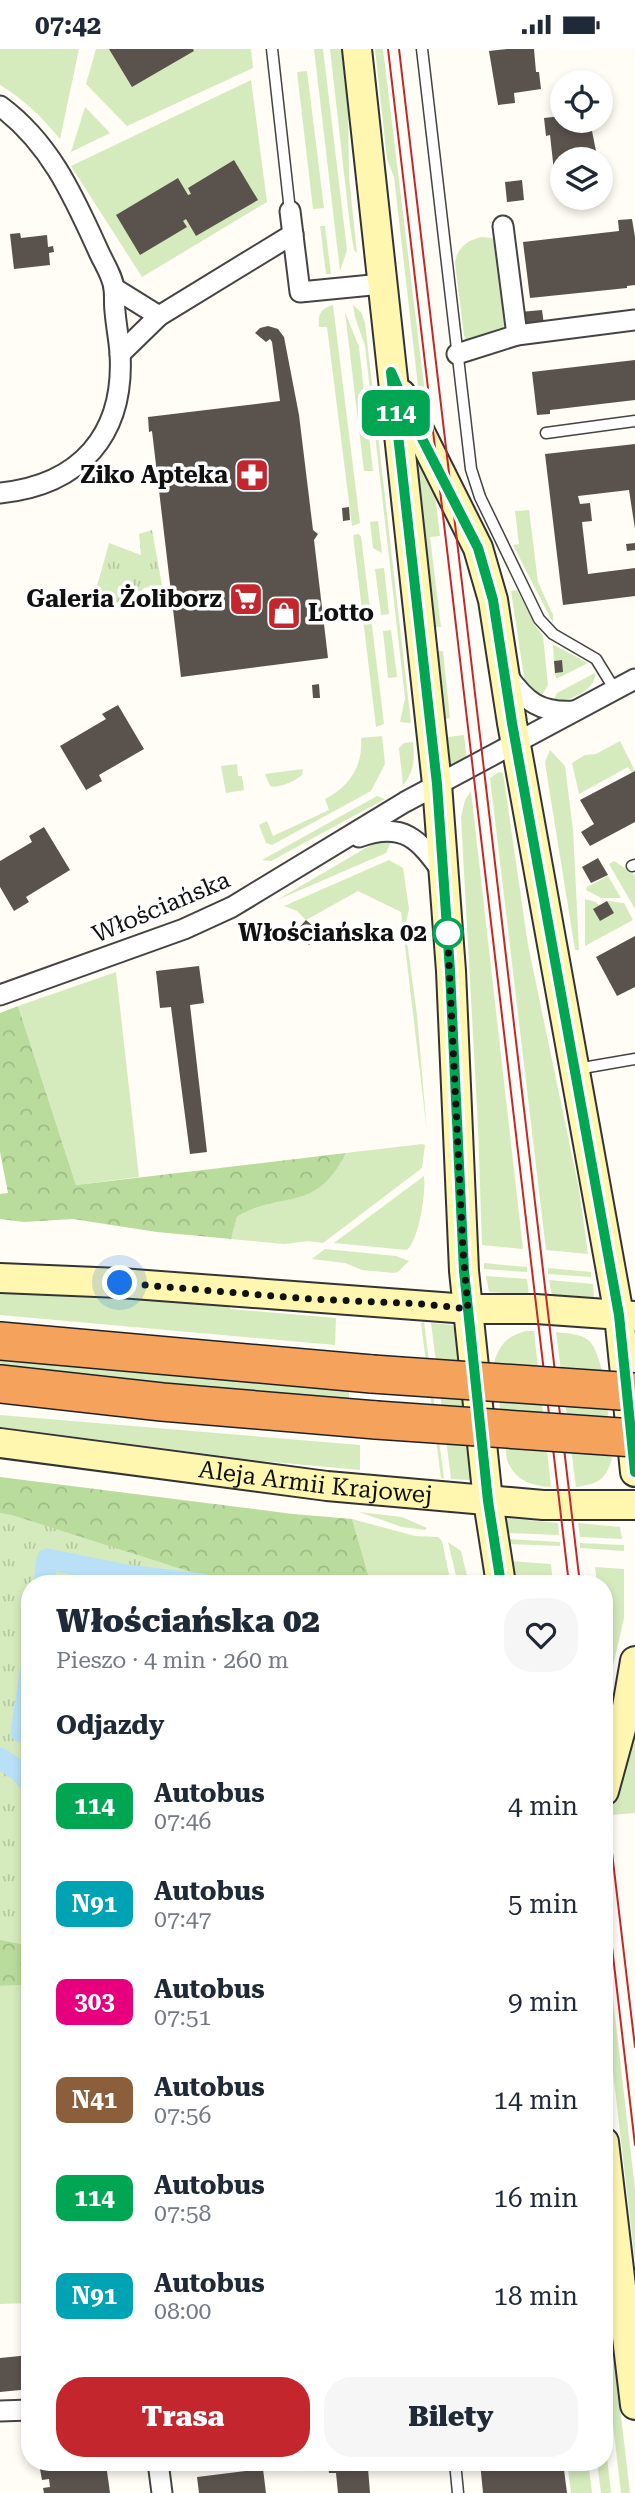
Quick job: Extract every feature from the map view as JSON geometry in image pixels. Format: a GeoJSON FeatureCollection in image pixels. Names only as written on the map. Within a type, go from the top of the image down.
{"type":"FeatureCollection","features":[{"type":"Feature","properties":{"kind":"highway"},"geometry":{"type":"LineString","coordinates":[[0,1341],[372,1374],[635,1392]]}},
{"type":"Feature","properties":{"kind":"highway"},"geometry":{"type":"LineString","coordinates":[[0,1384],[162,1402],[635,1438]]}},
{"type":"Feature","properties":{"kind":"main road"},"geometry":{"type":"LineString","coordinates":[[357,49],[437,784],[451,981],[464,1271],[488,1501],[500,1575]]}},
{"type":"Feature","properties":{"kind":"main road"},"geometry":{"type":"LineString","coordinates":[[391,372],[478,548],[493,600],[516,743],[576,1069],[627,1315],[635,1472]]}},
{"type":"Feature","properties":{"kind":"main road"},"geometry":{"type":"LineString","coordinates":[[0,1279],[120,1283],[468,1309],[537,1309],[627,1315]]}},
{"type":"Feature","properties":{"kind":"main road","name":"Aleja Armii Krajowej"},"geometry":{"type":"LineString","coordinates":[[0,1443],[327,1486],[560,1506],[635,1505]]}},
{"type":"Feature","properties":{"kind":"main road"},"geometry":{"type":"LineString","coordinates":[[613,1758],[627,1707],[635,1661]]}},
{"type":"Feature","properties":{"kind":"main road"},"geometry":{"type":"LineString","coordinates":[[613,2218],[635,2405]]}},
{"type":"Feature","properties":{"kind":"street"},"geometry":{"type":"LineString","coordinates":[[0,106],[22,123],[52,160],[75,201],[114,288],[120,354],[114,405],[99,443],[82,462],[44,485],[24,491],[0,493]]}},
{"type":"Feature","properties":{"kind":"street"},"geometry":{"type":"LineString","coordinates":[[290,211],[300,292],[382,284]]}},
{"type":"Feature","properties":{"kind":"street"},"geometry":{"type":"LineString","coordinates":[[503,226],[517,335]]}},
{"type":"Feature","properties":{"kind":"street"},"geometry":{"type":"LineString","coordinates":[[120,354],[159,316],[293,234]]}},
{"type":"Feature","properties":{"kind":"street"},"geometry":{"type":"LineString","coordinates":[[114,288],[159,316]]}},
{"type":"Feature","properties":{"kind":"street"},"geometry":{"type":"LineString","coordinates":[[457,354],[517,335],[635,320]]}},
{"type":"Feature","properties":{"kind":"street"},"geometry":{"type":"LineString","coordinates":[[506,673],[517,689],[542,708],[552,712],[575,711]]}},
{"type":"Feature","properties":{"kind":"street","name":"Włościańska"},"geometry":{"type":"LineString","coordinates":[[0,995],[184,929],[260,891],[437,784],[635,679]]}},
{"type":"Feature","properties":{"kind":"street","name":"Włościańska"},"geometry":{"type":"LineString","coordinates":[[332,846],[370,833],[391,830],[403,832],[427,851],[443,874]]}},
{"type":"Feature","properties":{"kind":"street"},"geometry":{"type":"LineString","coordinates":[[0,2411],[21,2410]]}},
{"type":"Feature","properties":{"kind":"street"},"geometry":{"type":"LineString","coordinates":[[159,2471],[162,2493]]}},
{"type":"Feature","properties":{"kind":"lane"},"geometry":{"type":"LineString","coordinates":[[272,49],[290,211]]}},
{"type":"Feature","properties":{"kind":"lane"},"geometry":{"type":"LineString","coordinates":[[422,49],[471,469],[480,497],[539,619],[552,634],[596,659],[615,689]]}},
{"type":"Feature","properties":{"kind":"lane"},"geometry":{"type":"LineString","coordinates":[[546,433],[635,421]]}},
{"type":"Feature","properties":{"kind":"lane"},"geometry":{"type":"LineString","coordinates":[[576,1069],[635,1059]]}},
{"type":"Feature","properties":{"kind":"lane"},"geometry":{"type":"LineString","coordinates":[[456,2471],[458,2493]]}},
{"type":"Feature","properties":{"kind":"green space"},"geometry":{"type":"Polygon","coordinates":[[[0,49],[79,49],[60,139],[33,109],[0,85],[0,49]]]}},
{"type":"Feature","properties":{"kind":"green space"},"geometry":{"type":"Polygon","coordinates":[[[96,49],[251,49],[253,68],[127,126],[86,84],[96,49]]]}},
{"type":"Feature","properties":{"kind":"green space"},"geometry":{"type":"Polygon","coordinates":[[[314,49],[323,49],[347,250],[340,271],[314,49]]]}},
{"type":"Feature","properties":{"kind":"green space"},"geometry":{"type":"Polygon","coordinates":[[[330,49],[341,49],[348,106],[349,177],[357,253],[354,250],[350,226],[330,49]]]}},
{"type":"Feature","properties":{"kind":"green space"},"geometry":{"type":"Polygon","coordinates":[[[375,49],[383,49],[427,410],[418,386],[394,177],[387,159],[375,49]]]}},
{"type":"Feature","properties":{"kind":"green space"},"geometry":{"type":"Polygon","coordinates":[[[307,71],[324,208],[313,209],[297,72],[307,71]]]}},
{"type":"Feature","properties":{"kind":"green space"},"geometry":{"type":"Polygon","coordinates":[[[251,80],[267,202],[142,277],[71,166],[251,80]]]}},
{"type":"Feature","properties":{"kind":"green space"},"geometry":{"type":"Polygon","coordinates":[[[85,107],[110,133],[71,152],[85,107]]]}},
{"type":"Feature","properties":{"kind":"green space"},"geometry":{"type":"Polygon","coordinates":[[[320,226],[325,226],[331,274],[326,274],[320,226]]]}},
{"type":"Feature","properties":{"kind":"green space"},"geometry":{"type":"Polygon","coordinates":[[[482,237],[492,238],[497,243],[507,328],[472,341],[466,340],[464,335],[455,263],[464,245],[482,237]]]}},
{"type":"Feature","properties":{"kind":"green space"},"geometry":{"type":"Polygon","coordinates":[[[333,305],[360,523],[352,526],[327,327],[319,327],[321,313],[333,305]]]}},
{"type":"Feature","properties":{"kind":"green space"},"geometry":{"type":"Polygon","coordinates":[[[353,305],[361,312],[365,323],[411,723],[400,722],[405,698],[365,346],[353,305]]]}},
{"type":"Feature","properties":{"kind":"green space"},"geometry":{"type":"Polygon","coordinates":[[[345,312],[359,347],[373,471],[364,471],[345,312]]]}},
{"type":"Feature","properties":{"kind":"green space"},"geometry":{"type":"Polygon","coordinates":[[[415,456],[435,494],[440,536],[430,537],[441,627],[435,627],[415,456]]]}},
{"type":"Feature","properties":{"kind":"green space"},"geometry":{"type":"Polygon","coordinates":[[[529,510],[538,582],[553,615],[553,623],[513,545],[519,544],[515,511],[529,510]]]}},
{"type":"Feature","properties":{"kind":"green space"},"geometry":{"type":"Polygon","coordinates":[[[378,521],[382,553],[373,548],[370,522],[378,521]]]}},
{"type":"Feature","properties":{"kind":"green space"},"geometry":{"type":"Polygon","coordinates":[[[152,530],[162,585],[144,588],[132,599],[91,608],[109,543],[141,555],[139,534],[152,530]]]}},
{"type":"Feature","properties":{"kind":"green space"},"geometry":{"type":"Polygon","coordinates":[[[353,535],[361,536],[384,724],[376,727],[353,535]]]}},
{"type":"Feature","properties":{"kind":"green space"},"geometry":{"type":"Polygon","coordinates":[[[384,568],[389,614],[381,615],[375,569],[384,568]]]}},
{"type":"Feature","properties":{"kind":"green space"},"geometry":{"type":"Polygon","coordinates":[[[517,590],[543,636],[548,685],[540,698],[530,689],[524,677],[511,591],[517,590]]]}},
{"type":"Feature","properties":{"kind":"green space"},"geometry":{"type":"Polygon","coordinates":[[[391,630],[397,677],[388,678],[383,631],[391,630]]]}},
{"type":"Feature","properties":{"kind":"green space"},"geometry":{"type":"Polygon","coordinates":[[[553,645],[588,663],[556,679],[555,673],[561,660],[554,661],[553,645]]]}},
{"type":"Feature","properties":{"kind":"green space"},"geometry":{"type":"Polygon","coordinates":[[[438,651],[443,651],[450,718],[445,719],[438,651]]]}},
{"type":"Feature","properties":{"kind":"green space"},"geometry":{"type":"Polygon","coordinates":[[[595,673],[587,689],[566,700],[553,703],[557,693],[595,673]]]}},
{"type":"Feature","properties":{"kind":"green space"},"geometry":{"type":"Polygon","coordinates":[[[464,735],[467,762],[451,770],[448,737],[464,735]]]}},
{"type":"Feature","properties":{"kind":"green space"},"geometry":{"type":"Polygon","coordinates":[[[382,736],[385,764],[371,791],[272,845],[266,843],[259,825],[267,821],[273,836],[329,810],[325,799],[341,788],[353,774],[360,758],[361,738],[382,736]]]}},
{"type":"Feature","properties":{"kind":"green space"},"geometry":{"type":"Polygon","coordinates":[[[620,741],[635,771],[632,773],[628,767],[579,794],[572,763],[620,741]]]}},
{"type":"Feature","properties":{"kind":"green space"},"geometry":{"type":"Polygon","coordinates":[[[413,742],[413,765],[403,785],[399,748],[404,743],[413,742]]]}},
{"type":"Feature","properties":{"kind":"green space"},"geometry":{"type":"Polygon","coordinates":[[[550,750],[565,766],[573,830],[579,950],[575,950],[546,769],[545,762],[550,750]]]}},
{"type":"Feature","properties":{"kind":"green space"},"geometry":{"type":"Polygon","coordinates":[[[237,764],[238,776],[242,776],[244,790],[226,793],[221,766],[237,764]]]}},
{"type":"Feature","properties":{"kind":"green space"},"geometry":{"type":"Polygon","coordinates":[[[303,769],[299,777],[277,786],[270,786],[265,774],[303,769]]]}},
{"type":"Feature","properties":{"kind":"green space"},"geometry":{"type":"Polygon","coordinates":[[[499,772],[503,773],[528,945],[579,1189],[588,1254],[546,1250],[490,778],[499,772]]]}},
{"type":"Feature","properties":{"kind":"green space"},"geometry":{"type":"Polygon","coordinates":[[[471,791],[523,1249],[482,1245],[461,817],[465,800],[471,791]]]}},
{"type":"Feature","properties":{"kind":"green space"},"geometry":{"type":"Polygon","coordinates":[[[377,796],[385,799],[271,861],[262,860],[377,796]]]}},
{"type":"Feature","properties":{"kind":"green space"},"geometry":{"type":"Polygon","coordinates":[[[392,840],[386,853],[277,900],[376,842],[392,840]]]}},
{"type":"Feature","properties":{"kind":"green space"},"geometry":{"type":"Polygon","coordinates":[[[389,860],[403,868],[409,909],[405,927],[417,1015],[427,1132],[401,912],[358,891],[306,920],[297,911],[284,906],[389,860]]]}},
{"type":"Feature","properties":{"kind":"green space"},"geometry":{"type":"Polygon","coordinates":[[[614,861],[635,875],[635,909],[609,864],[614,861]]]}},
{"type":"Feature","properties":{"kind":"green space"},"geometry":{"type":"Polygon","coordinates":[[[608,876],[621,898],[601,898],[586,890],[587,887],[608,876]]]}},
{"type":"Feature","properties":{"kind":"green space"},"geometry":{"type":"Polygon","coordinates":[[[585,899],[596,902],[599,906],[607,901],[624,903],[633,920],[585,946],[585,899]]]}},
{"type":"Feature","properties":{"kind":"green space"},"geometry":{"type":"Polygon","coordinates":[[[116,972],[139,1177],[76,1185],[18,1006],[116,972]]]}},
{"type":"Feature","properties":{"kind":"green space"},"geometry":{"type":"Polygon","coordinates":[[[18,1006],[76,1185],[346,1153],[334,1172],[310,1193],[269,1204],[237,1217],[231,1239],[157,1232],[73,1219],[24,1222],[0,1219],[0,1194],[8,1193],[0,1152],[0,1013],[18,1006]]]}},
{"type":"Feature","properties":{"kind":"green space"},"geometry":{"type":"Polygon","coordinates":[[[425,1145],[422,1168],[323,1243],[308,1241],[285,1244],[231,1239],[237,1217],[269,1204],[310,1193],[334,1172],[346,1153],[425,1145]]]}},
{"type":"Feature","properties":{"kind":"green space"},"geometry":{"type":"Polygon","coordinates":[[[424,1176],[421,1215],[415,1236],[407,1250],[334,1243],[424,1176]]]}},
{"type":"Feature","properties":{"kind":"green space"},"geometry":{"type":"Polygon","coordinates":[[[325,1249],[396,1256],[409,1261],[394,1273],[362,1270],[345,1263],[312,1259],[325,1249]]]}},
{"type":"Feature","properties":{"kind":"green space"},"geometry":{"type":"Polygon","coordinates":[[[484,1263],[527,1267],[527,1272],[484,1269],[484,1263]]]}},
{"type":"Feature","properties":{"kind":"green space"},"geometry":{"type":"Polygon","coordinates":[[[548,1268],[591,1272],[591,1277],[548,1274],[548,1268]]]}},
{"type":"Feature","properties":{"kind":"green space"},"geometry":{"type":"Polygon","coordinates":[[[486,1276],[527,1279],[529,1295],[489,1292],[486,1276]]]}},
{"type":"Feature","properties":{"kind":"green space"},"geometry":{"type":"Polygon","coordinates":[[[549,1280],[593,1284],[594,1297],[588,1300],[552,1296],[549,1280]]]}},
{"type":"Feature","properties":{"kind":"green space"},"geometry":{"type":"Polygon","coordinates":[[[0,1288],[229,1306],[230,1309],[336,1318],[335,1345],[0,1315],[0,1288]]]}},
{"type":"Feature","properties":{"kind":"green space"},"geometry":{"type":"Polygon","coordinates":[[[424,1322],[444,1479],[441,1478],[421,1323],[424,1322]]]}},
{"type":"Feature","properties":{"kind":"green space"},"geometry":{"type":"Polygon","coordinates":[[[431,1323],[452,1325],[456,1330],[473,1476],[469,1480],[451,1479],[431,1323]]]}},
{"type":"Feature","properties":{"kind":"green space"},"geometry":{"type":"Polygon","coordinates":[[[526,1331],[534,1331],[551,1487],[524,1481],[507,1460],[494,1362],[505,1342],[526,1331]]]}},
{"type":"Feature","properties":{"kind":"green space"},"geometry":{"type":"Polygon","coordinates":[[[556,1332],[577,1335],[588,1340],[599,1361],[606,1395],[612,1458],[610,1465],[600,1480],[576,1487],[556,1332]]]}},
{"type":"Feature","properties":{"kind":"green space"},"geometry":{"type":"Polygon","coordinates":[[[0,1357],[349,1390],[349,1399],[234,1391],[0,1368],[0,1357]]]}},
{"type":"Feature","properties":{"kind":"green space"},"geometry":{"type":"Polygon","coordinates":[[[0,1415],[360,1445],[360,1470],[262,1461],[0,1427],[0,1415]]]}},
{"type":"Feature","properties":{"kind":"green space"},"geometry":{"type":"Polygon","coordinates":[[[0,1477],[352,1519],[368,1575],[21,1575],[21,1985],[0,1986],[0,1477]]]}},
{"type":"Feature","properties":{"kind":"green space"},"geometry":{"type":"Polygon","coordinates":[[[359,1512],[402,1517],[427,1528],[402,1527],[359,1512]]]}},
{"type":"Feature","properties":{"kind":"green space"},"geometry":{"type":"Polygon","coordinates":[[[0,1513],[201,1575],[21,1575],[21,1944],[0,1940],[0,1513]]]}},
{"type":"Feature","properties":{"kind":"green space"},"geometry":{"type":"Polygon","coordinates":[[[504,1518],[558,1523],[559,1535],[505,1533],[504,1518]]]}},
{"type":"Feature","properties":{"kind":"green space"},"geometry":{"type":"Polygon","coordinates":[[[352,1519],[415,1536],[438,1537],[442,1541],[449,1575],[368,1575],[352,1519]]]}},
{"type":"Feature","properties":{"kind":"green space"},"geometry":{"type":"Polygon","coordinates":[[[578,1523],[620,1527],[622,1539],[580,1537],[578,1523]]]}},
{"type":"Feature","properties":{"kind":"green space"},"geometry":{"type":"Polygon","coordinates":[[[506,1539],[560,1542],[560,1546],[506,1544],[506,1539]]]}},
{"type":"Feature","properties":{"kind":"green space"},"geometry":{"type":"Polygon","coordinates":[[[448,1542],[461,1551],[467,1575],[456,1575],[448,1542]]]}},
{"type":"Feature","properties":{"kind":"green space"},"geometry":{"type":"Polygon","coordinates":[[[580,1543],[624,1545],[624,1551],[580,1548],[580,1543]]]}},
{"type":"Feature","properties":{"kind":"green space"},"geometry":{"type":"Polygon","coordinates":[[[509,1561],[551,1564],[552,1575],[512,1575],[509,1561]]]}},
{"type":"Feature","properties":{"kind":"green space"},"geometry":{"type":"Polygon","coordinates":[[[595,1567],[624,1569],[624,1618],[613,1666],[613,1575],[596,1575],[595,1567]]]}},
{"type":"Feature","properties":{"kind":"green space"},"geometry":{"type":"Polygon","coordinates":[[[635,1722],[635,1813],[613,1815],[635,1722]]]}},
{"type":"Feature","properties":{"kind":"green space"},"geometry":{"type":"Polygon","coordinates":[[[21,1985],[21,2303],[0,2304],[0,1986],[21,1985]]]}},
{"type":"Feature","properties":{"kind":"green space"},"geometry":{"type":"Polygon","coordinates":[[[613,1999],[635,2189],[635,2261],[613,2072],[613,1999]]]}},
{"type":"Feature","properties":{"kind":"green space"},"geometry":{"type":"Polygon","coordinates":[[[613,2348],[630,2493],[621,2493],[613,2425],[613,2348]]]}},
{"type":"Feature","properties":{"kind":"green space"},"geometry":{"type":"Polygon","coordinates":[[[568,2471],[589,2471],[592,2493],[571,2493],[568,2471]]]}},
{"type":"Feature","properties":{"kind":"green space"},"geometry":{"type":"Polygon","coordinates":[[[598,2471],[609,2471],[611,2493],[601,2493],[598,2471]]]}},
{"type":"Feature","properties":{"kind":"building"},"geometry":{"type":"Polygon","coordinates":[[[109,49],[193,49],[194,51],[132,87],[109,49]]]}},
{"type":"Feature","properties":{"kind":"building"},"geometry":{"type":"Polygon","coordinates":[[[534,49],[541,89],[514,93],[515,103],[498,105],[489,51],[534,49]]]}},
{"type":"Feature","properties":{"kind":"building"},"geometry":{"type":"Polygon","coordinates":[[[550,117],[550,133],[592,133],[595,147],[551,147],[550,135],[546,136],[544,118],[550,117]]]}},
{"type":"Feature","properties":{"kind":"building"},"geometry":{"type":"Polygon","coordinates":[[[234,160],[258,200],[196,236],[186,219],[183,221],[187,227],[140,255],[116,215],[178,178],[188,195],[191,194],[188,188],[234,160]]]}},
{"type":"Feature","properties":{"kind":"building"},"geometry":{"type":"Polygon","coordinates":[[[522,180],[524,200],[507,202],[505,182],[522,180]]]}},
{"type":"Feature","properties":{"kind":"building"},"geometry":{"type":"Polygon","coordinates":[[[632,219],[635,237],[635,285],[530,298],[523,242],[619,231],[618,220],[632,219]]]}},
{"type":"Feature","properties":{"kind":"building"},"geometry":{"type":"Polygon","coordinates":[[[20,233],[21,238],[47,235],[48,247],[53,246],[54,252],[49,253],[50,265],[14,269],[10,234],[20,233]]]}},
{"type":"Feature","properties":{"kind":"building"},"geometry":{"type":"Polygon","coordinates":[[[542,310],[544,325],[522,327],[520,312],[542,310]]]}},
{"type":"Feature","properties":{"kind":"building","name":"Galeria Żoliborz"},"geometry":{"type":"Polygon","coordinates":[[[268,326],[278,329],[284,337],[299,415],[313,530],[318,534],[314,540],[328,658],[181,677],[152,431],[149,432],[148,417],[280,401],[272,342],[270,339],[266,342],[255,333],[268,326]]]}},
{"type":"Feature","properties":{"kind":"building"},"geometry":{"type":"Polygon","coordinates":[[[635,360],[635,400],[550,410],[550,414],[537,415],[532,372],[635,360]]]}},
{"type":"Feature","properties":{"kind":"building"},"geometry":{"type":"Polygon","coordinates":[[[635,444],[635,529],[629,490],[578,496],[580,504],[590,503],[592,521],[582,522],[588,574],[635,568],[635,596],[563,605],[545,454],[635,444]]]}},
{"type":"Feature","properties":{"kind":"building"},"geometry":{"type":"Polygon","coordinates":[[[349,507],[350,520],[343,521],[342,508],[349,507]]]}},
{"type":"Feature","properties":{"kind":"building"},"geometry":{"type":"Polygon","coordinates":[[[635,543],[635,550],[627,551],[626,544],[635,543]]]}},
{"type":"Feature","properties":{"kind":"building"},"geometry":{"type":"Polygon","coordinates":[[[562,660],[563,672],[555,673],[554,661],[562,660]]]}},
{"type":"Feature","properties":{"kind":"building"},"geometry":{"type":"Polygon","coordinates":[[[319,684],[320,698],[313,698],[312,685],[319,684]]]}},
{"type":"Feature","properties":{"kind":"building"},"geometry":{"type":"Polygon","coordinates":[[[118,705],[144,749],[99,775],[102,781],[86,790],[60,746],[106,719],[102,714],[118,705]]]}},
{"type":"Feature","properties":{"kind":"building"},"geometry":{"type":"Polygon","coordinates":[[[635,771],[635,822],[590,846],[581,832],[594,824],[580,800],[635,771]]]}},
{"type":"Feature","properties":{"kind":"building"},"geometry":{"type":"Polygon","coordinates":[[[44,827],[70,870],[26,897],[29,902],[14,911],[0,887],[0,861],[32,842],[29,836],[44,827]]]}},
{"type":"Feature","properties":{"kind":"building"},"geometry":{"type":"Polygon","coordinates":[[[598,858],[608,875],[591,883],[582,867],[598,858]]]}},
{"type":"Feature","properties":{"kind":"building"},"geometry":{"type":"Polygon","coordinates":[[[607,901],[614,913],[600,921],[593,909],[607,901]]]}},
{"type":"Feature","properties":{"kind":"building"},"geometry":{"type":"Polygon","coordinates":[[[306,920],[321,933],[309,945],[296,931],[306,920]]]}},
{"type":"Feature","properties":{"kind":"building"},"geometry":{"type":"Polygon","coordinates":[[[635,936],[635,987],[617,996],[596,957],[635,936]]]}},
{"type":"Feature","properties":{"kind":"building"},"geometry":{"type":"Polygon","coordinates":[[[199,966],[204,1003],[190,1005],[207,1152],[190,1154],[171,1007],[160,1008],[156,971],[199,966]]]}},
{"type":"Feature","properties":{"kind":"building"},"geometry":{"type":"Polygon","coordinates":[[[21,2356],[21,2390],[0,2392],[0,2358],[21,2356]]]}},
{"type":"Feature","properties":{"kind":"building"},"geometry":{"type":"Polygon","coordinates":[[[40,2471],[107,2471],[110,2493],[44,2493],[43,2488],[50,2487],[49,2479],[42,2480],[40,2471]]]}},
{"type":"Feature","properties":{"kind":"building"},"geometry":{"type":"Polygon","coordinates":[[[263,2471],[266,2493],[199,2493],[197,2477],[263,2471]]]}},
{"type":"Feature","properties":{"kind":"building"},"geometry":{"type":"Polygon","coordinates":[[[368,2471],[370,2493],[338,2493],[336,2473],[329,2473],[368,2471]]]}},
{"type":"Feature","properties":{"kind":"building"},"geometry":{"type":"Polygon","coordinates":[[[481,2471],[564,2471],[567,2493],[483,2493],[481,2471]]]}},
{"type":"Feature","properties":{"kind":"waterway"},"geometry":{"type":"LineString","coordinates":[[45,1575],[47,1559],[126,1575]]}},
{"type":"Feature","properties":{"kind":"waterway"},"geometry":{"type":"LineString","coordinates":[[0,1758],[21,1773]]}},
{"type":"Feature","properties":{"kind":"tram line"},"geometry":{"type":"LineString","coordinates":[[388,49],[568,1575]]}},
{"type":"Feature","properties":{"kind":"tram line"},"geometry":{"type":"LineString","coordinates":[[399,49],[579,1575]]}},
{"type":"Feature","properties":{"kind":"tram line"},"geometry":{"type":"LineString","coordinates":[[613,1861],[635,2047]]}},
{"type":"Feature","properties":{"kind":"tram line"},"geometry":{"type":"LineString","coordinates":[[613,1956],[635,2145]]}},
{"type":"Feature","properties":{"kind":"bus line","name":"114"},"geometry":{"type":"LineString","coordinates":[[499,1575],[488,1501],[464,1271],[450,971],[437,784],[391,372],[478,548],[493,600],[512,723],[619,1315],[635,1472]]}},
{"type":"Feature","properties":{"kind":"place","name":"Ziko Apteka"},"geometry":{"type":"Point","coordinates":[252,475]}},
{"type":"Feature","properties":{"kind":"place","name":"Galeria Żoliborz"},"geometry":{"type":"Point","coordinates":[246,599]}},
{"type":"Feature","properties":{"kind":"place","name":"Lotto"},"geometry":{"type":"Point","coordinates":[284,613]}},
{"type":"Feature","properties":{"kind":"place","name":"Włościańska 02"},"geometry":{"type":"Point","coordinates":[448,933]}},
{"type":"Feature","properties":{"kind":"route"},"geometry":{"type":"LineString","coordinates":[[120,1283],[468,1309],[447,923],[448,933]]}}]}
